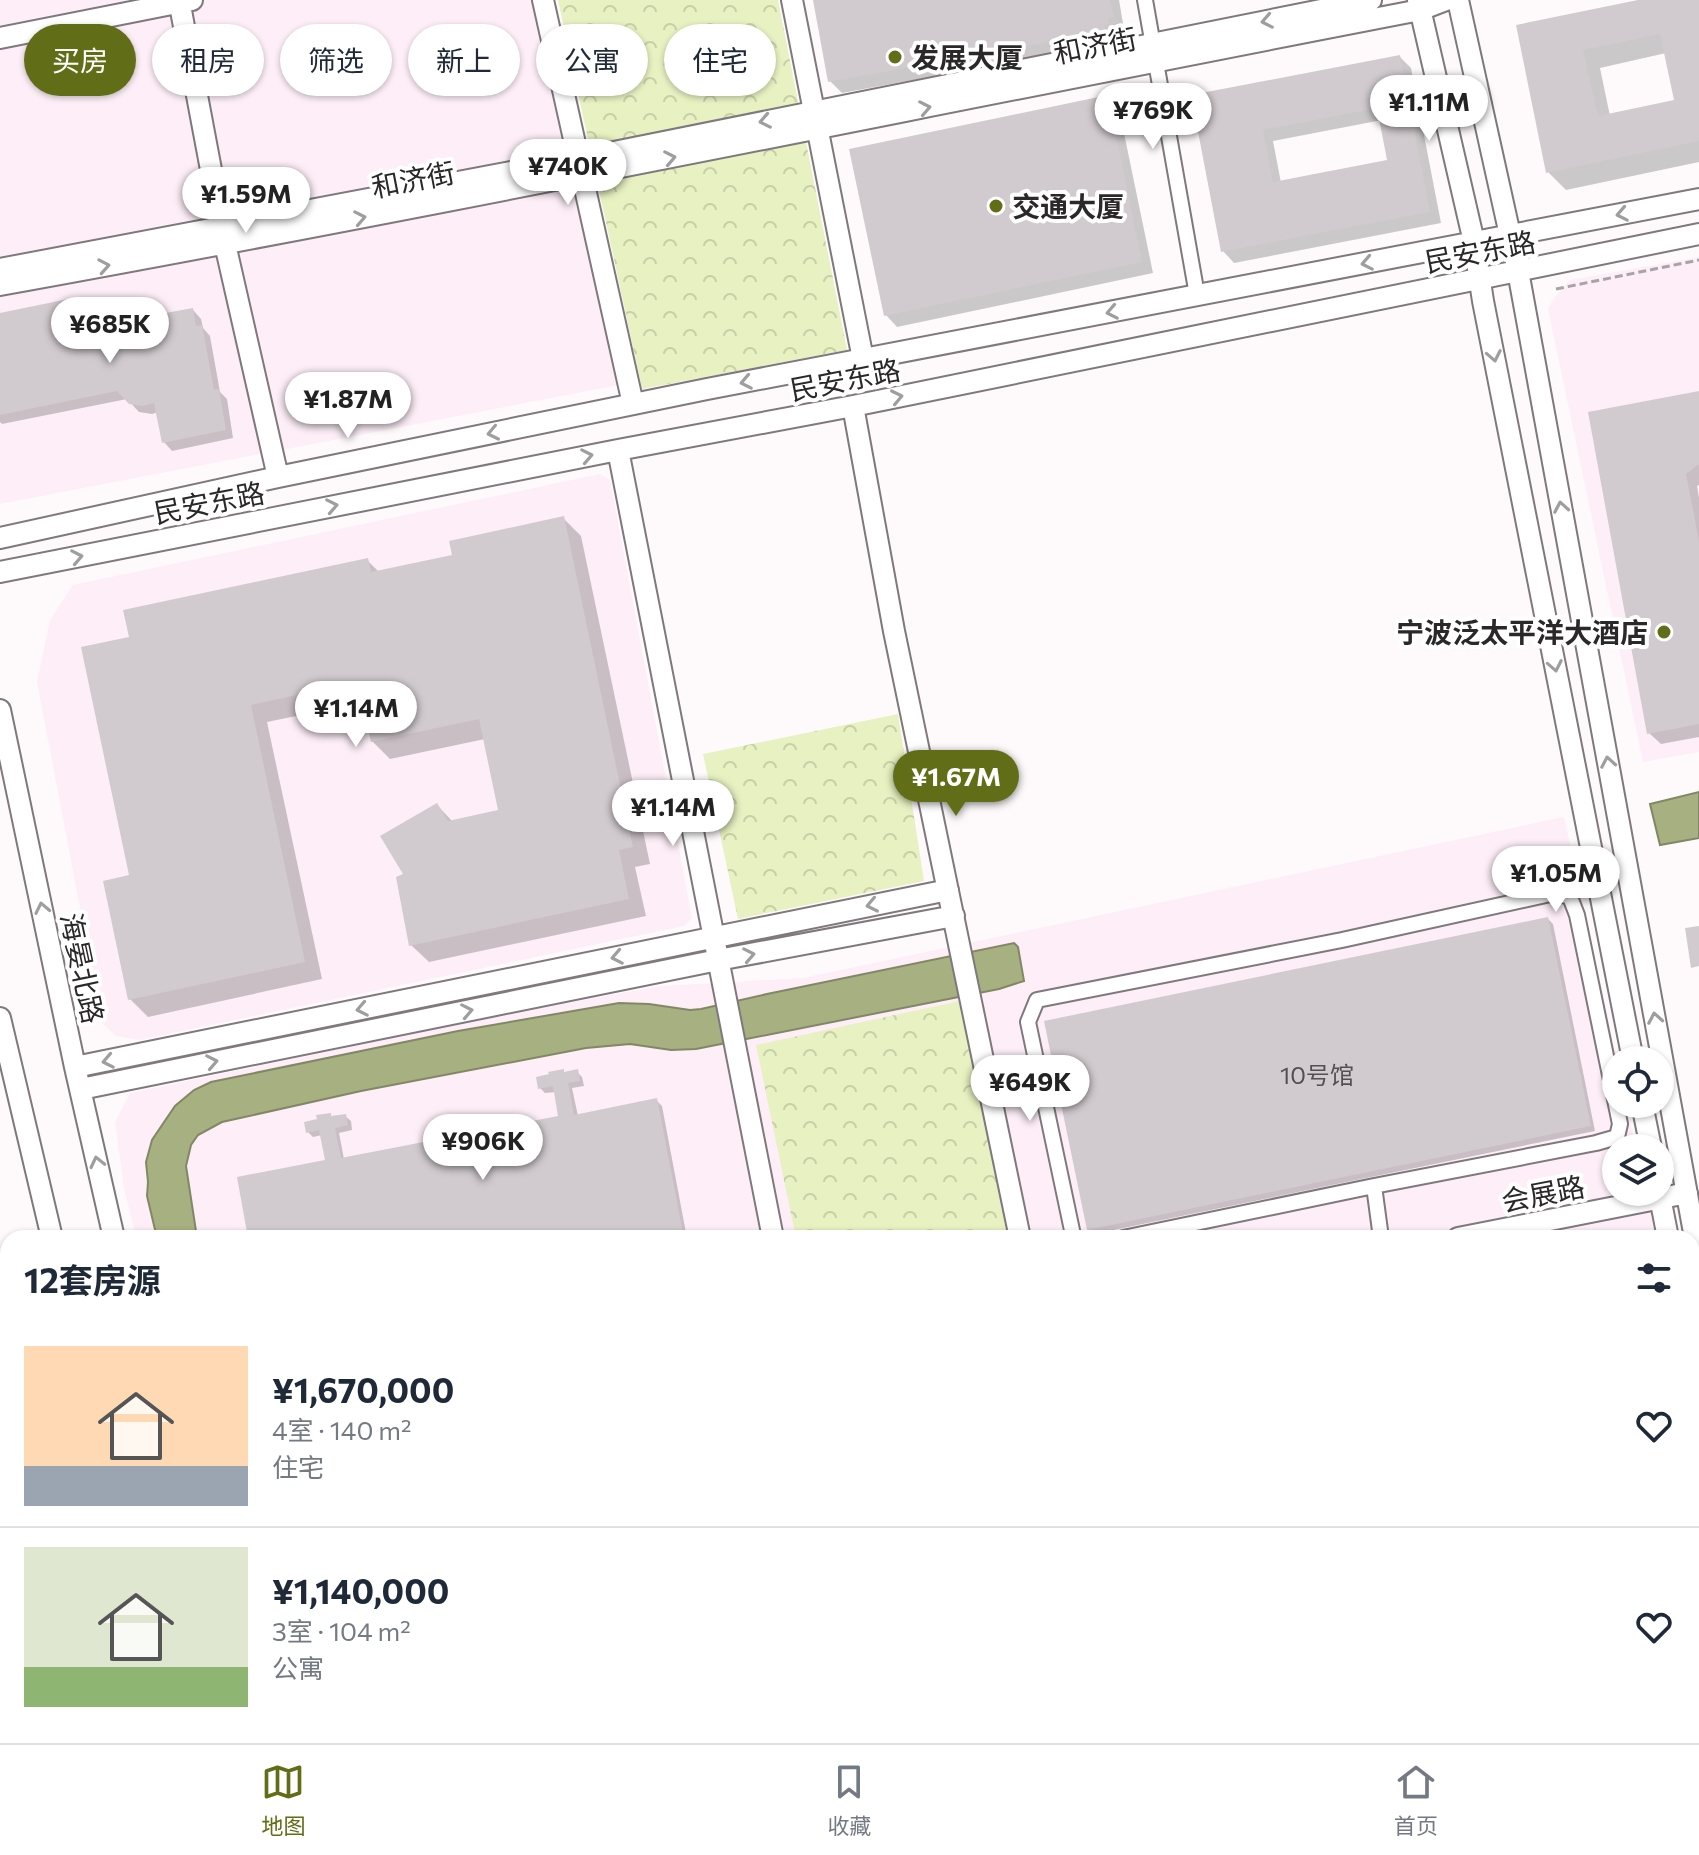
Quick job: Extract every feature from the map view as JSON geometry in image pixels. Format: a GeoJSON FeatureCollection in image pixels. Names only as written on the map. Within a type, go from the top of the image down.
{"type":"FeatureCollection","features":[{"type":"Feature","properties":{"kind":"street"},"geometry":{"type":"LineString","coordinates":[[543,0],[633,404]]}},
{"type":"Feature","properties":{"kind":"street"},"geometry":{"type":"LineString","coordinates":[[792,0],[863,359]]}},
{"type":"Feature","properties":{"kind":"street"},"geometry":{"type":"LineString","coordinates":[[1145,0],[1197,295]]}},
{"type":"Feature","properties":{"kind":"street","name":"和济街"},"geometry":{"type":"LineString","coordinates":[[1155,52],[1371,0]]}},
{"type":"Feature","properties":{"kind":"street","name":"和济街"},"geometry":{"type":"LineString","coordinates":[[0,285],[223,235],[1155,52],[1446,0]]}},
{"type":"Feature","properties":{"kind":"street"},"geometry":{"type":"LineString","coordinates":[[1458,0],[1518,271],[1694,1230]]}},
{"type":"Feature","properties":{"kind":"street"},"geometry":{"type":"LineString","coordinates":[[0,38],[183,1],[223,235],[278,477]]}},
{"type":"Feature","properties":{"kind":"street"},"geometry":{"type":"LineString","coordinates":[[1419,5],[1474,242],[1630,1046]]}},
{"type":"Feature","properties":{"kind":"street","name":"民安东路"},"geometry":{"type":"LineString","coordinates":[[0,538],[707,389],[1699,199]]}},
{"type":"Feature","properties":{"kind":"street","name":"民安东路"},"geometry":{"type":"LineString","coordinates":[[0,572],[853,406],[1699,234]]}},
{"type":"Feature","properties":{"kind":"street","name":"和济街"},"geometry":{"type":"LineString","coordinates":[[0,269],[223,235]]}},
{"type":"Feature","properties":{"kind":"street"},"geometry":{"type":"LineString","coordinates":[[853,406],[894,631],[1018,1230]]}},
{"type":"Feature","properties":{"kind":"street"},"geometry":{"type":"LineString","coordinates":[[618,450],[771,1230]]}},
{"type":"Feature","properties":{"kind":"street","name":"海晏北路"},"geometry":{"type":"LineString","coordinates":[[0,710],[112,1230]]}},
{"type":"Feature","properties":{"kind":"street"},"geometry":{"type":"LineString","coordinates":[[75,1067],[948,890]]}},
{"type":"Feature","properties":{"kind":"street"},"geometry":{"type":"LineString","coordinates":[[1072,1230],[1028,1022],[1037,1000],[1342,940],[1555,893],[1570,897],[1577,915],[1620,1124],[1617,1137],[1162,1230]]}},
{"type":"Feature","properties":{"kind":"street"},"geometry":{"type":"LineString","coordinates":[[81,1089],[718,960],[954,916]]}},
{"type":"Feature","properties":{"kind":"street"},"geometry":{"type":"LineString","coordinates":[[0,1018],[50,1230]]}},
{"type":"Feature","properties":{"kind":"street"},"geometry":{"type":"LineString","coordinates":[[1374,1186],[1380,1230]]}},
{"type":"Feature","properties":{"kind":"street","name":"会展路"},"geometry":{"type":"LineString","coordinates":[[1674,1194],[1687,1193]]}},
{"type":"Feature","properties":{"kind":"street","name":"会展路"},"geometry":{"type":"LineString","coordinates":[[1496,1230],[1608,1206]]}},
{"type":"Feature","properties":{"kind":"street"},"geometry":{"type":"LineString","coordinates":[[1662,1206],[1667,1230]]}},
{"type":"Feature","properties":{"kind":"path"},"geometry":{"type":"LineString","coordinates":[[1556,289],[1699,260]]}},
{"type":"Feature","properties":{"kind":"shaded area"},"geometry":{"type":"Polygon","coordinates":[[[0,0],[539,0],[544,24],[536,24],[536,96],[560,96],[624,384],[0,504],[0,0]]]}},
{"type":"Feature","properties":{"kind":"shaded area"},"geometry":{"type":"Polygon","coordinates":[[[1699,257],[1699,752],[1643,762],[1548,309],[1570,280],[1699,257]]]}},
{"type":"Feature","properties":{"kind":"shaded area"},"geometry":{"type":"Polygon","coordinates":[[[600,474],[610,480],[692,918],[684,926],[139,1040],[116,1036],[102,1023],[37,682],[50,620],[73,585],[600,474]]]}},
{"type":"Feature","properties":{"kind":"shaded area"},"geometry":{"type":"Polygon","coordinates":[[[1699,792],[1699,838],[1660,845],[1650,804],[1699,792]]]}},
{"type":"Feature","properties":{"kind":"shaded area"},"geometry":{"type":"Polygon","coordinates":[[[1564,817],[1614,1046],[1602,1046],[1602,1118],[1629,1118],[1633,1134],[1602,1134],[1602,1206],[1649,1206],[1654,1230],[134,1230],[124,1188],[115,1122],[130,1093],[515,1012],[661,986],[803,978],[1564,817]]]}},
{"type":"Feature","properties":{"kind":"shaded area"},"geometry":{"type":"Polygon","coordinates":[[[1014,943],[1018,947],[1024,981],[999,989],[696,1049],[671,1050],[630,1044],[586,1048],[361,1091],[222,1122],[198,1135],[191,1145],[186,1166],[196,1230],[155,1230],[147,1196],[146,1162],[152,1140],[175,1106],[194,1090],[211,1082],[458,1031],[619,1003],[690,1010],[1014,943]]]}},
{"type":"Feature","properties":{"kind":"green space"},"geometry":{"type":"Polygon","coordinates":[[[558,0],[778,0],[847,350],[642,389],[579,96],[648,96],[648,24],[563,24],[558,0]]]}},
{"type":"Feature","properties":{"kind":"green space"},"geometry":{"type":"Polygon","coordinates":[[[898,714],[924,881],[738,919],[703,754],[898,714]]]}},
{"type":"Feature","properties":{"kind":"green space"},"geometry":{"type":"Polygon","coordinates":[[[960,1001],[1008,1230],[794,1230],[756,1045],[960,1001]]]}},
{"type":"Feature","properties":{"kind":"building","name":"发展大厦"},"geometry":{"type":"Polygon","coordinates":[[[813,0],[1110,0],[1114,17],[1108,18],[1109,24],[1104,25],[1105,32],[828,82],[813,0]]]}},
{"type":"Feature","properties":{"kind":"building"},"geometry":{"type":"Polygon","coordinates":[[[1638,0],[1699,0],[1699,141],[1546,173],[1516,25],[1638,0]],[[1660,34],[1583,50],[1598,116],[1674,100],[1660,34]]]}},
{"type":"Feature","properties":{"kind":"building"},"geometry":{"type":"Polygon","coordinates":[[[1400,55],[1430,212],[1221,252],[1191,95],[1400,55]],[[1377,108],[1263,130],[1273,182],[1387,160],[1377,108]]]}},
{"type":"Feature","properties":{"kind":"building","name":"交通大厦"},"geometry":{"type":"Polygon","coordinates":[[[1108,95],[1142,262],[884,316],[849,149],[1108,95]]]}},
{"type":"Feature","properties":{"kind":"building"},"geometry":{"type":"Polygon","coordinates":[[[78,297],[84,328],[193,308],[196,326],[202,325],[214,390],[219,389],[226,430],[162,443],[154,403],[142,406],[129,404],[117,391],[0,415],[0,313],[78,297]]]}},
{"type":"Feature","properties":{"kind":"building","name":"宁波泛太平洋大酒店"},"geometry":{"type":"Polygon","coordinates":[[[1699,391],[1699,464],[1686,474],[1699,541],[1699,724],[1647,734],[1588,412],[1699,391]]]}},
{"type":"Feature","properties":{"kind":"building"},"geometry":{"type":"Polygon","coordinates":[[[564,516],[633,847],[619,850],[629,899],[409,946],[396,877],[403,874],[380,836],[437,803],[448,821],[498,810],[479,719],[371,742],[358,682],[251,705],[305,962],[128,1000],[103,881],[129,875],[81,647],[129,637],[123,610],[368,558],[371,572],[438,558],[452,555],[449,541],[564,516]]]}},
{"type":"Feature","properties":{"kind":"building"},"geometry":{"type":"Polygon","coordinates":[[[1548,917],[1591,1126],[1087,1230],[1044,1021],[1548,917]]]}},
{"type":"Feature","properties":{"kind":"building"},"geometry":{"type":"Polygon","coordinates":[[[1699,926],[1699,966],[1691,968],[1685,928],[1699,926]]]}},
{"type":"Feature","properties":{"kind":"building"},"geometry":{"type":"Polygon","coordinates":[[[578,1069],[580,1081],[568,1083],[574,1115],[657,1098],[682,1230],[247,1230],[237,1177],[325,1160],[319,1130],[306,1133],[304,1122],[317,1119],[316,1115],[346,1114],[348,1125],[335,1128],[341,1158],[558,1116],[553,1086],[538,1089],[536,1077],[548,1072],[578,1069]]]}},
{"type":"Feature","properties":{"kind":"place","name":"发展大厦"},"geometry":{"type":"Point","coordinates":[895,57]}},
{"type":"Feature","properties":{"kind":"place","name":"交通大厦"},"geometry":{"type":"Point","coordinates":[996,206]}},
{"type":"Feature","properties":{"kind":"place","name":"宁波泛太平洋大酒店"},"geometry":{"type":"Point","coordinates":[1664,632]}}]}
